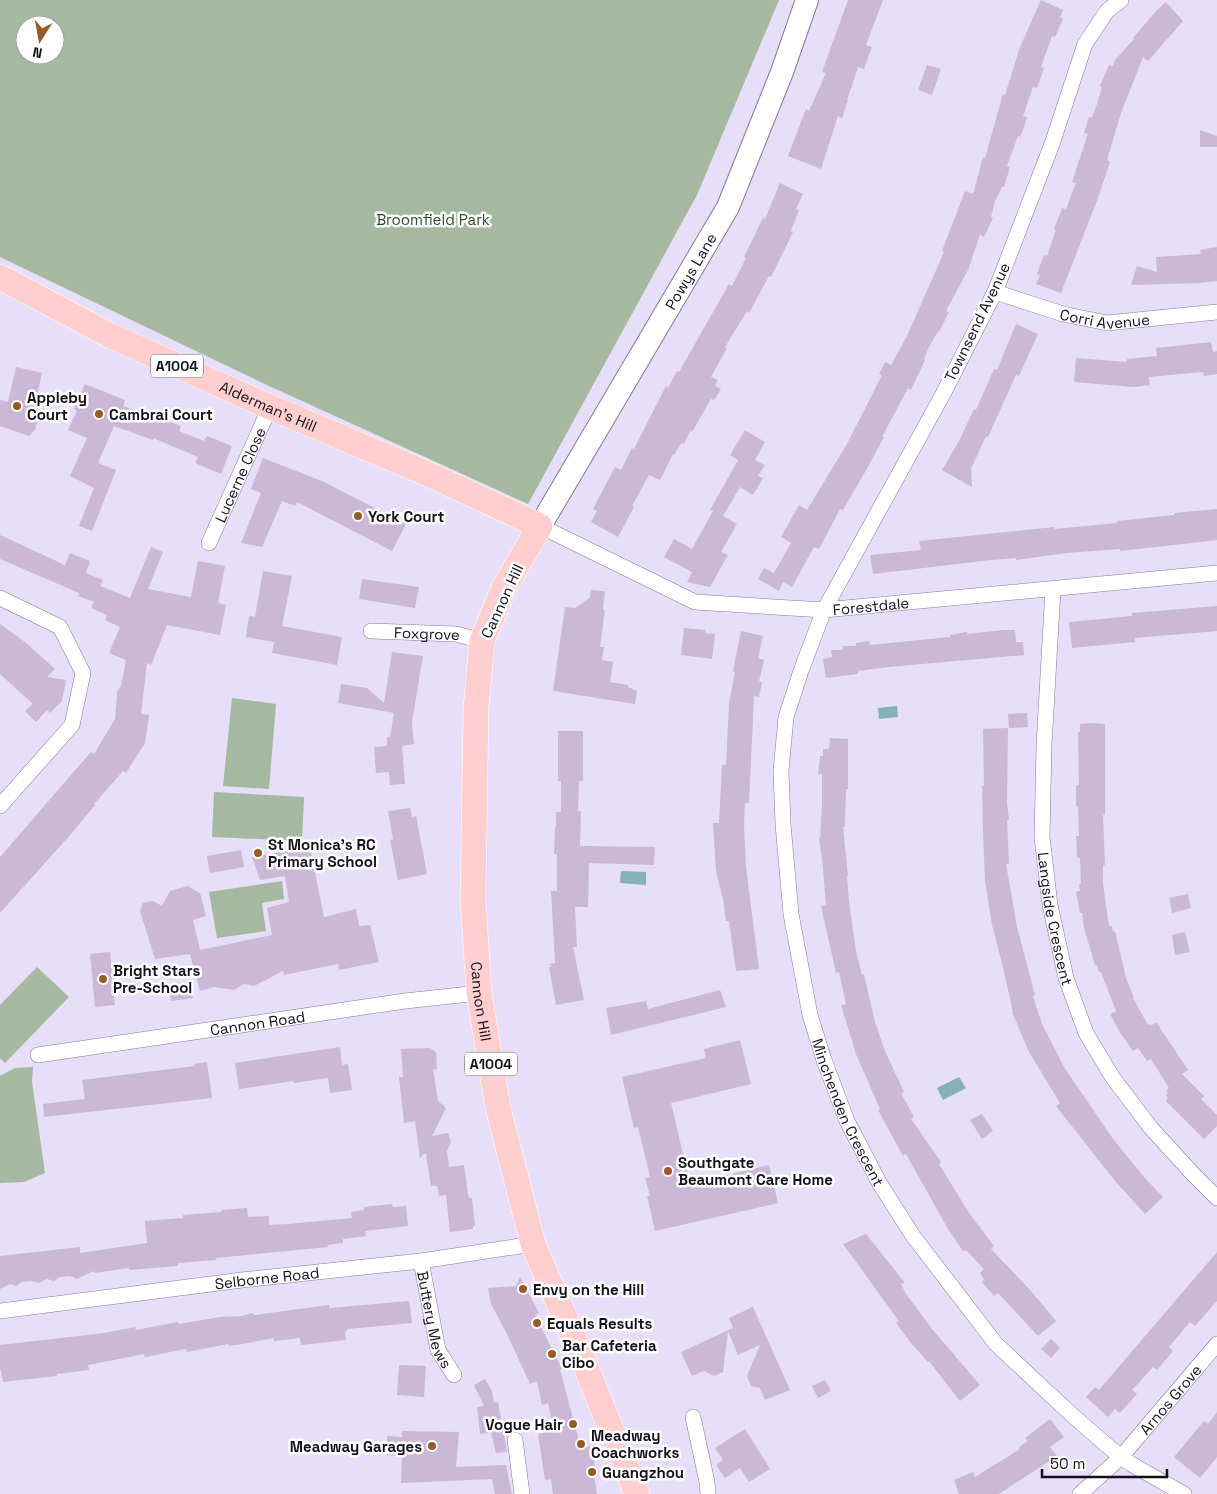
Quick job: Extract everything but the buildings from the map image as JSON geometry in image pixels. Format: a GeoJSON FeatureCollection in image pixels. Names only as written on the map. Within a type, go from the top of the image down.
{"type":"FeatureCollection","features":[{"type":"Feature","properties":{"kind":"main road","name":"Powys Lane"},"geometry":{"type":"LineString","coordinates":[[540,526],[728,207],[782,72],[807,0]]}},
{"type":"Feature","properties":{"kind":"main road","name":"Alderman's Hill"},"geometry":{"type":"LineString","coordinates":[[0,277],[111,336],[270,408],[368,448],[540,526]]}},
{"type":"Feature","properties":{"kind":"main road","name":"Cannon Hill"},"geometry":{"type":"LineString","coordinates":[[540,526],[504,588],[482,641],[476,708],[473,899],[479,993],[498,1108],[533,1244],[582,1357],[636,1494]]}},
{"type":"Feature","properties":{"kind":"street","name":"Townsend Avenue"},"geometry":{"type":"LineString","coordinates":[[824,610],[943,394],[995,292],[1052,144],[1085,44],[1107,11],[1121,0]]}},
{"type":"Feature","properties":{"kind":"street","name":"Corri Avenue"},"geometry":{"type":"LineString","coordinates":[[995,292],[1063,314],[1107,323],[1217,312]]}},
{"type":"Feature","properties":{"kind":"street","name":"Lucerne Close"},"geometry":{"type":"LineString","coordinates":[[209,543],[270,408]]}},
{"type":"Feature","properties":{"kind":"street","name":"Forestdale"},"geometry":{"type":"LineString","coordinates":[[540,526],[695,602],[824,610],[1217,573]]}},
{"type":"Feature","properties":{"kind":"street","name":"Langside Crescent"},"geometry":{"type":"LineString","coordinates":[[1053,589],[1044,745],[1042,837],[1050,905],[1066,978],[1086,1033],[1113,1078],[1151,1128],[1217,1198]]}},
{"type":"Feature","properties":{"kind":"street"},"geometry":{"type":"LineString","coordinates":[[0,598],[60,628],[83,673],[72,725],[0,806]]}},
{"type":"Feature","properties":{"kind":"street","name":"Minchenden Crescent"},"geometry":{"type":"LineString","coordinates":[[824,610],[802,668],[786,718],[781,771],[783,824],[791,914],[810,1014],[824,1060],[847,1121],[880,1184],[913,1236],[996,1344],[1072,1416],[1131,1464],[1184,1494]]}},
{"type":"Feature","properties":{"kind":"street","name":"Foxgrove"},"geometry":{"type":"LineString","coordinates":[[371,631],[456,634],[482,641]]}},
{"type":"Feature","properties":{"kind":"street","name":"Cannon Road"},"geometry":{"type":"LineString","coordinates":[[38,1054],[405,1001],[479,993]]}},
{"type":"Feature","properties":{"kind":"street","name":"Selborne Road"},"geometry":{"type":"LineString","coordinates":[[0,1310],[242,1280],[421,1261],[533,1244]]}},
{"type":"Feature","properties":{"kind":"street","name":"Buttery Mews"},"geometry":{"type":"LineString","coordinates":[[421,1261],[438,1350],[454,1375]]}},
{"type":"Feature","properties":{"kind":"street","name":"Arnos Grove"},"geometry":{"type":"LineString","coordinates":[[1080,1494],[1121,1456],[1217,1344]]}},
{"type":"Feature","properties":{"kind":"street"},"geometry":{"type":"LineString","coordinates":[[693,1417],[708,1494]]}},
{"type":"Feature","properties":{"kind":"street"},"geometry":{"type":"LineString","coordinates":[[515,1440],[522,1494]]}},
{"type":"Feature","properties":{"kind":"green space","name":"Broomfield Park"},"geometry":{"type":"Polygon","coordinates":[[[0,0],[779,0],[697,195],[528,504],[267,385],[0,257],[0,0]]]}},
{"type":"Feature","properties":{"kind":"green space"},"geometry":{"type":"Polygon","coordinates":[[[232,698],[276,704],[269,789],[223,786],[232,698]]]}},
{"type":"Feature","properties":{"kind":"green space"},"geometry":{"type":"Polygon","coordinates":[[[214,792],[304,797],[302,841],[212,837],[214,792]]]}},
{"type":"Feature","properties":{"kind":"green space"},"geometry":{"type":"Polygon","coordinates":[[[282,881],[284,899],[262,903],[266,931],[217,938],[209,892],[282,881]]]}},
{"type":"Feature","properties":{"kind":"green space"},"geometry":{"type":"Polygon","coordinates":[[[37,967],[69,997],[5,1063],[0,1058],[0,1005],[37,967]]]}},
{"type":"Feature","properties":{"kind":"green space"},"geometry":{"type":"Polygon","coordinates":[[[33,1067],[32,1082],[45,1173],[24,1182],[0,1183],[0,1076],[15,1068],[33,1067]]]}},
{"type":"Feature","properties":{"kind":"shaded area"},"geometry":{"type":"Polygon","coordinates":[[[897,706],[898,717],[879,719],[878,708],[897,706]]]}},
{"type":"Feature","properties":{"kind":"shaded area"},"geometry":{"type":"Polygon","coordinates":[[[621,871],[646,872],[646,885],[620,883],[621,871]]]}},
{"type":"Feature","properties":{"kind":"shaded area"},"geometry":{"type":"Polygon","coordinates":[[[959,1077],[966,1088],[943,1100],[937,1088],[959,1077]]]}},
{"type":"Feature","properties":{"kind":"place","name":"Appleby Court"},"geometry":{"type":"Point","coordinates":[17,406]}},
{"type":"Feature","properties":{"kind":"place","name":"Cambrai Court"},"geometry":{"type":"Point","coordinates":[99,414]}},
{"type":"Feature","properties":{"kind":"place","name":"York Court"},"geometry":{"type":"Point","coordinates":[358,516]}},
{"type":"Feature","properties":{"kind":"place","name":"St Monica's RC Primary School"},"geometry":{"type":"Point","coordinates":[258,853]}},
{"type":"Feature","properties":{"kind":"place","name":"Bright Stars Pre-School"},"geometry":{"type":"Point","coordinates":[103,979]}},
{"type":"Feature","properties":{"kind":"place","name":"Southgate Beaumont Care Home"},"geometry":{"type":"Point","coordinates":[668,1171]}},
{"type":"Feature","properties":{"kind":"place","name":"Envy on the Hill"},"geometry":{"type":"Point","coordinates":[523,1289]}},
{"type":"Feature","properties":{"kind":"place","name":"Equals Results"},"geometry":{"type":"Point","coordinates":[537,1323]}},
{"type":"Feature","properties":{"kind":"place","name":"Bar Cafeteria Cibo"},"geometry":{"type":"Point","coordinates":[552,1354]}},
{"type":"Feature","properties":{"kind":"place","name":"Vogue Hair"},"geometry":{"type":"Point","coordinates":[573,1424]}},
{"type":"Feature","properties":{"kind":"place","name":"Meadway Coachworks"},"geometry":{"type":"Point","coordinates":[581,1444]}},
{"type":"Feature","properties":{"kind":"place","name":"Meadway Garages"},"geometry":{"type":"Point","coordinates":[432,1446]}},
{"type":"Feature","properties":{"kind":"place","name":"Guangzhou"},"geometry":{"type":"Point","coordinates":[592,1472]}}]}
